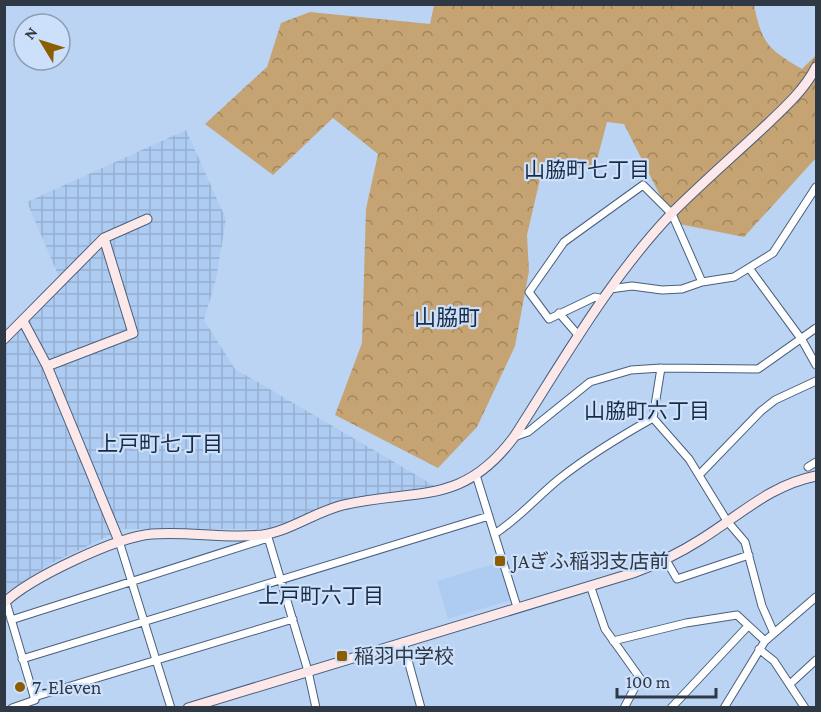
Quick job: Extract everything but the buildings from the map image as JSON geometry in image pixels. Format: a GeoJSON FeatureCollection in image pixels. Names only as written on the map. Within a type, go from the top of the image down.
{"type":"FeatureCollection","features":[{"type":"Feature","properties":{"kind":"street"},"geometry":{"type":"LineString","coordinates":[[11,620],[267,536],[343,505],[443,491],[476,475],[502,453],[610,289],[672,214],[800,92],[816,67]]}},
{"type":"Feature","properties":{"kind":"street"},"geometry":{"type":"LineString","coordinates":[[603,299],[595,297],[549,319],[529,292],[564,242],[643,185],[672,214],[702,282]]}},
{"type":"Feature","properties":{"kind":"street"},"geometry":{"type":"LineString","coordinates":[[610,289],[632,286],[662,290],[734,277],[773,253],[816,187]]}},
{"type":"Feature","properties":{"kind":"street"},"geometry":{"type":"LineString","coordinates":[[4,339],[104,238],[147,219]]}},
{"type":"Feature","properties":{"kind":"street"},"geometry":{"type":"LineString","coordinates":[[47,366],[133,333],[104,238]]}},
{"type":"Feature","properties":{"kind":"street"},"geometry":{"type":"LineString","coordinates":[[749,268],[802,340],[816,365]]}},
{"type":"Feature","properties":{"kind":"street"},"geometry":{"type":"LineString","coordinates":[[559,313],[579,336]]}},
{"type":"Feature","properties":{"kind":"street"},"geometry":{"type":"LineString","coordinates":[[23,321],[47,366],[119,541],[171,708]]}},
{"type":"Feature","properties":{"kind":"street"},"geometry":{"type":"LineString","coordinates":[[514,437],[528,432],[590,382],[631,370],[758,369],[816,328]]}},
{"type":"Feature","properties":{"kind":"street"},"geometry":{"type":"LineString","coordinates":[[661,368],[653,418],[700,474],[727,521],[745,542],[762,606],[773,632]]}},
{"type":"Feature","properties":{"kind":"street"},"geometry":{"type":"LineString","coordinates":[[700,474],[761,411],[775,400],[816,381]]}},
{"type":"Feature","properties":{"kind":"street"},"geometry":{"type":"LineString","coordinates":[[496,533],[512,523],[561,478],[606,446],[653,418]]}},
{"type":"Feature","properties":{"kind":"street"},"geometry":{"type":"LineString","coordinates":[[808,467],[816,462]]}},
{"type":"Feature","properties":{"kind":"street"},"geometry":{"type":"LineString","coordinates":[[476,475],[496,533],[517,607]]}},
{"type":"Feature","properties":{"kind":"street"},"geometry":{"type":"LineString","coordinates":[[188,708],[517,607],[591,588],[666,560],[773,490],[816,476]]}},
{"type":"Feature","properties":{"kind":"street"},"geometry":{"type":"LineString","coordinates":[[22,659],[489,516]]}},
{"type":"Feature","properties":{"kind":"street"},"geometry":{"type":"LineString","coordinates":[[35,702],[5,603],[31,583],[119,541],[152,534],[267,536]]}},
{"type":"Feature","properties":{"kind":"street"},"geometry":{"type":"LineString","coordinates":[[267,536],[309,671],[316,708]]}},
{"type":"Feature","properties":{"kind":"street"},"geometry":{"type":"LineString","coordinates":[[666,560],[677,579],[749,555]]}},
{"type":"Feature","properties":{"kind":"street"},"geometry":{"type":"LineString","coordinates":[[591,588],[605,629],[640,678],[624,708]]}},
{"type":"Feature","properties":{"kind":"street"},"geometry":{"type":"LineString","coordinates":[[724,708],[765,641],[816,597]]}},
{"type":"Feature","properties":{"kind":"street"},"geometry":{"type":"LineString","coordinates":[[613,641],[686,622],[737,615],[765,641]]}},
{"type":"Feature","properties":{"kind":"street"},"geometry":{"type":"LineString","coordinates":[[12,708],[156,660],[293,619]]}},
{"type":"Feature","properties":{"kind":"street"},"geometry":{"type":"LineString","coordinates":[[670,708],[748,626]]}},
{"type":"Feature","properties":{"kind":"street"},"geometry":{"type":"LineString","coordinates":[[403,642],[421,708]]}},
{"type":"Feature","properties":{"kind":"street"},"geometry":{"type":"LineString","coordinates":[[759,649],[774,661],[805,708]]}},
{"type":"Feature","properties":{"kind":"street"},"geometry":{"type":"LineString","coordinates":[[790,684],[816,660]]}},
{"type":"Feature","properties":{"kind":"shaded area"},"geometry":{"type":"Polygon","coordinates":[[[186,130],[226,219],[216,279],[204,320],[235,369],[440,489],[351,498],[268,529],[123,529],[54,562],[5,593],[5,342],[62,284],[27,202],[186,130]]]}},
{"type":"Feature","properties":{"kind":"shaded area"},"geometry":{"type":"Polygon","coordinates":[[[500,562],[511,600],[448,619],[437,581],[500,562]]]}},
{"type":"Feature","properties":{"kind":"green space"},"geometry":{"type":"Polygon","coordinates":[[[434,5],[754,5],[764,37],[781,56],[802,69],[816,55],[816,158],[744,237],[674,223],[624,124],[607,122],[594,171],[544,162],[527,235],[529,271],[515,346],[477,427],[438,468],[335,415],[362,343],[366,209],[378,154],[333,118],[273,175],[205,124],[267,67],[281,23],[310,12],[430,24],[434,5]]]}},
{"type":"Feature","properties":{"kind":"place","name":"JAぎふ稲羽支店前"},"geometry":{"type":"Point","coordinates":[500,561]}},
{"type":"Feature","properties":{"kind":"place","name":"稲羽中学校"},"geometry":{"type":"Point","coordinates":[342,656]}},
{"type":"Feature","properties":{"kind":"place","name":"7-Eleven"},"geometry":{"type":"Point","coordinates":[20,687]}},
{"type":"Feature","properties":{"kind":"district","name":"山脇町七丁目"},"geometry":{"type":"Point","coordinates":[587,170]}},
{"type":"Feature","properties":{"kind":"district","name":"山脇町"},"geometry":{"type":"Point","coordinates":[447,317]}},
{"type":"Feature","properties":{"kind":"district","name":"山脇町六丁目"},"geometry":{"type":"Point","coordinates":[647,411]}},
{"type":"Feature","properties":{"kind":"district","name":"上戸町七丁目"},"geometry":{"type":"Point","coordinates":[160,444]}},
{"type":"Feature","properties":{"kind":"district","name":"上戸町六丁目"},"geometry":{"type":"Point","coordinates":[321,596]}}]}
